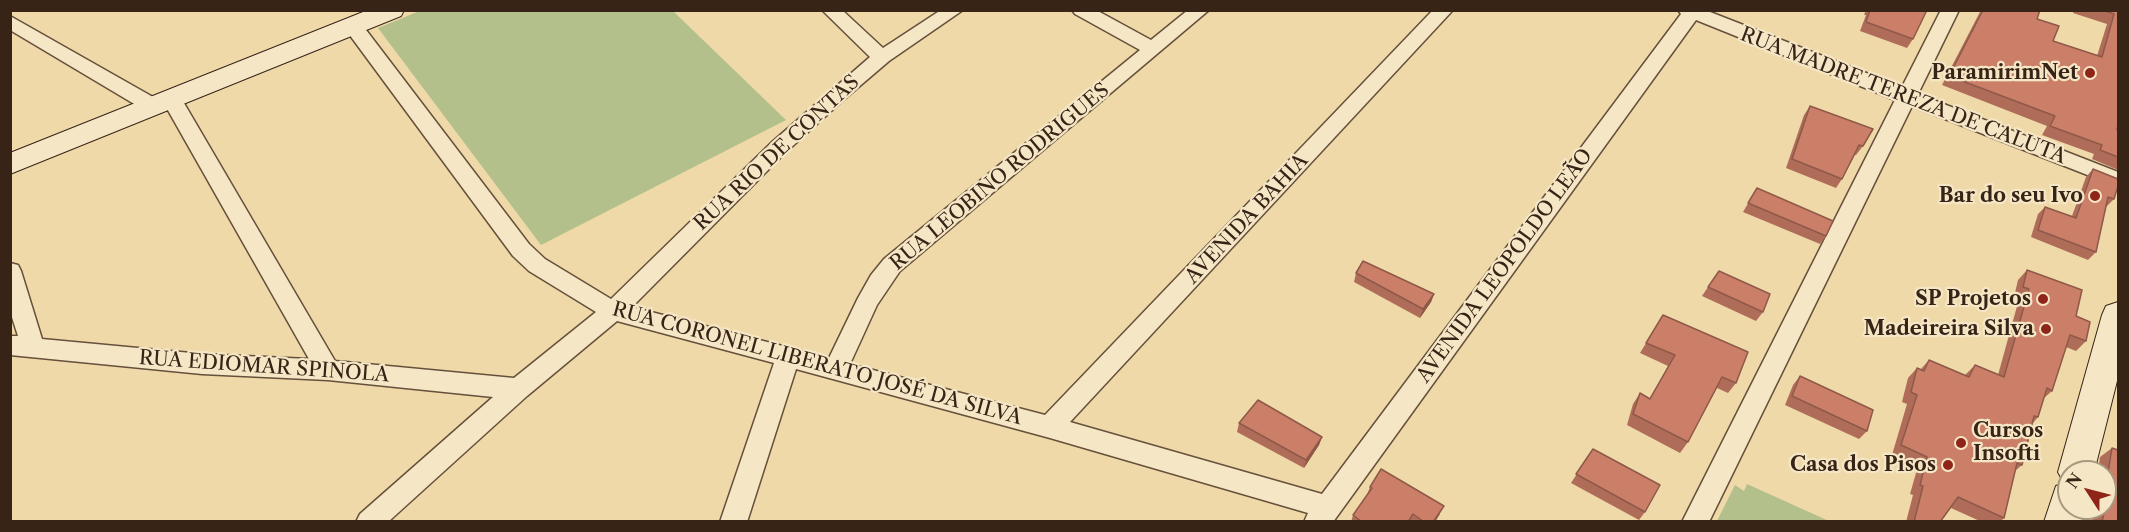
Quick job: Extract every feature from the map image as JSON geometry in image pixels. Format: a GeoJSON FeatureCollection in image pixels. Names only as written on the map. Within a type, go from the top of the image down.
{"type":"FeatureCollection","features":[{"type":"Feature","properties":{"kind":"street"},"geometry":{"type":"LineString","coordinates":[[10,164],[392,10]]}},
{"type":"Feature","properties":{"kind":"street"},"geometry":{"type":"LineString","coordinates":[[831,10],[882,57]]}},
{"type":"Feature","properties":{"kind":"street","name":"RUA RIO DE CONTAS"},"geometry":{"type":"LineString","coordinates":[[369,522],[518,389],[613,310],[806,122],[882,57],[954,10]]}},
{"type":"Feature","properties":{"kind":"street"},"geometry":{"type":"LineString","coordinates":[[1082,10],[1153,50]]}},
{"type":"Feature","properties":{"kind":"street","name":"RUA LEOBINO RODRIGUES"},"geometry":{"type":"LineString","coordinates":[[835,371],[866,304],[879,281],[892,266],[961,206],[1200,10]]}},
{"type":"Feature","properties":{"kind":"street","name":"AVENIDA BAHIA"},"geometry":{"type":"LineString","coordinates":[[1050,427],[1444,10]]}},
{"type":"Feature","properties":{"kind":"street"},"geometry":{"type":"LineString","coordinates":[[1695,522],[1950,10]]}},
{"type":"Feature","properties":{"kind":"street","name":"RUA MADRE TEREZA DE CALUTA"},"geometry":{"type":"LineString","coordinates":[[1691,11],[2118,180]]}},
{"type":"Feature","properties":{"kind":"street","name":"AVENIDA LEOPOLDO LEÃO"},"geometry":{"type":"LineString","coordinates":[[1322,514],[1691,11]]}},
{"type":"Feature","properties":{"kind":"street"},"geometry":{"type":"LineString","coordinates":[[10,22],[162,102],[328,370]]}},
{"type":"Feature","properties":{"kind":"street","name":"RUA CORONEL LIBERATO JOSÉ DA SILVA"},"geometry":{"type":"LineString","coordinates":[[353,26],[521,250],[537,265],[561,281],[613,310],[1050,427],[1322,514]]}},
{"type":"Feature","properties":{"kind":"street"},"geometry":{"type":"LineString","coordinates":[[10,271],[22,346]]}},
{"type":"Feature","properties":{"kind":"street"},"geometry":{"type":"LineString","coordinates":[[2079,460],[2118,315]]}},
{"type":"Feature","properties":{"kind":"street","name":"RUA EDIOMAR SPINOLA"},"geometry":{"type":"LineString","coordinates":[[22,346],[202,364],[328,370],[518,389]]}},
{"type":"Feature","properties":{"kind":"street"},"geometry":{"type":"LineString","coordinates":[[733,522],[788,358]]}},
{"type":"Feature","properties":{"kind":"green space"},"geometry":{"type":"Polygon","coordinates":[[[422,10],[673,11],[786,120],[541,245],[378,28],[422,10]]]}},
{"type":"Feature","properties":{"kind":"green space"},"geometry":{"type":"Polygon","coordinates":[[[1747,484],[1829,521],[1717,521],[1735,485],[1744,491],[1747,484]]]}},
{"type":"Feature","properties":{"kind":"building"},"geometry":{"type":"Polygon","coordinates":[[[1870,10],[1927,10],[1913,39],[1866,22],[1870,10]]]}},
{"type":"Feature","properties":{"kind":"building"},"geometry":{"type":"Polygon","coordinates":[[[1983,10],[2040,10],[2037,19],[2059,26],[2053,41],[2102,57],[2114,14],[2102,10],[2118,10],[2118,157],[2100,150],[2102,145],[2050,126],[2055,116],[1949,76],[1983,10]]]}},
{"type":"Feature","properties":{"kind":"building"},"geometry":{"type":"Polygon","coordinates":[[[1810,106],[1873,129],[1863,146],[1859,145],[1842,179],[1792,159],[1810,106]]]}},
{"type":"Feature","properties":{"kind":"building"},"geometry":{"type":"Polygon","coordinates":[[[2093,169],[2118,179],[2114,199],[2108,197],[2096,252],[2038,230],[2045,207],[2076,218],[2093,169]]]}},
{"type":"Feature","properties":{"kind":"building"},"geometry":{"type":"Polygon","coordinates":[[[1757,188],[1833,221],[1826,236],[1748,203],[1757,188]]]}},
{"type":"Feature","properties":{"kind":"building"},"geometry":{"type":"Polygon","coordinates":[[[1363,261],[1434,294],[1423,309],[1356,273],[1363,261]]]}},
{"type":"Feature","properties":{"kind":"building"},"geometry":{"type":"Polygon","coordinates":[[[2027,270],[2082,290],[2076,316],[2090,322],[2086,341],[2070,335],[2052,391],[2047,388],[2038,417],[2034,416],[2022,465],[2017,463],[2004,518],[1958,497],[1940,522],[1914,522],[1927,457],[1901,445],[1917,395],[1911,392],[1917,368],[1924,371],[1929,360],[1969,377],[1975,365],[2004,377],[2029,289],[2023,287],[2027,270]]]}},
{"type":"Feature","properties":{"kind":"building"},"geometry":{"type":"Polygon","coordinates":[[[1719,271],[1770,294],[1763,312],[1708,287],[1719,271]]]}},
{"type":"Feature","properties":{"kind":"building"},"geometry":{"type":"Polygon","coordinates":[[[1663,315],[1748,352],[1736,383],[1722,377],[1688,442],[1633,414],[1640,393],[1650,399],[1675,355],[1646,343],[1663,315]]]}},
{"type":"Feature","properties":{"kind":"building"},"geometry":{"type":"Polygon","coordinates":[[[1800,376],[1873,410],[1867,431],[1792,396],[1800,376]]]}},
{"type":"Feature","properties":{"kind":"building"},"geometry":{"type":"Polygon","coordinates":[[[1258,400],[1322,437],[1306,460],[1239,423],[1258,400]]]}},
{"type":"Feature","properties":{"kind":"building"},"geometry":{"type":"Polygon","coordinates":[[[2112,448],[2118,450],[2118,522],[2102,522],[2102,520],[2117,520],[2117,460],[2110,460],[2112,448]]]}},
{"type":"Feature","properties":{"kind":"building"},"geometry":{"type":"Polygon","coordinates":[[[1593,449],[1660,485],[1645,512],[1576,474],[1593,449]]]}},
{"type":"Feature","properties":{"kind":"building"},"geometry":{"type":"Polygon","coordinates":[[[1381,469],[1444,506],[1433,522],[1424,522],[1413,514],[1408,522],[1362,522],[1353,515],[1372,488],[1370,487],[1381,469]]]}},
{"type":"Feature","properties":{"kind":"place","name":"ParamirimNet"},"geometry":{"type":"Point","coordinates":[2090,73]}},
{"type":"Feature","properties":{"kind":"place","name":"Bar do seu Ivo"},"geometry":{"type":"Point","coordinates":[2095,196]}},
{"type":"Feature","properties":{"kind":"place","name":"SP Projetos"},"geometry":{"type":"Point","coordinates":[2043,299]}},
{"type":"Feature","properties":{"kind":"place","name":"Madeireira Silva"},"geometry":{"type":"Point","coordinates":[2046,329]}},
{"type":"Feature","properties":{"kind":"place","name":"Cursos Insofti"},"geometry":{"type":"Point","coordinates":[1961,443]}},
{"type":"Feature","properties":{"kind":"place","name":"Casa dos Pisos"},"geometry":{"type":"Point","coordinates":[1948,465]}}]}
